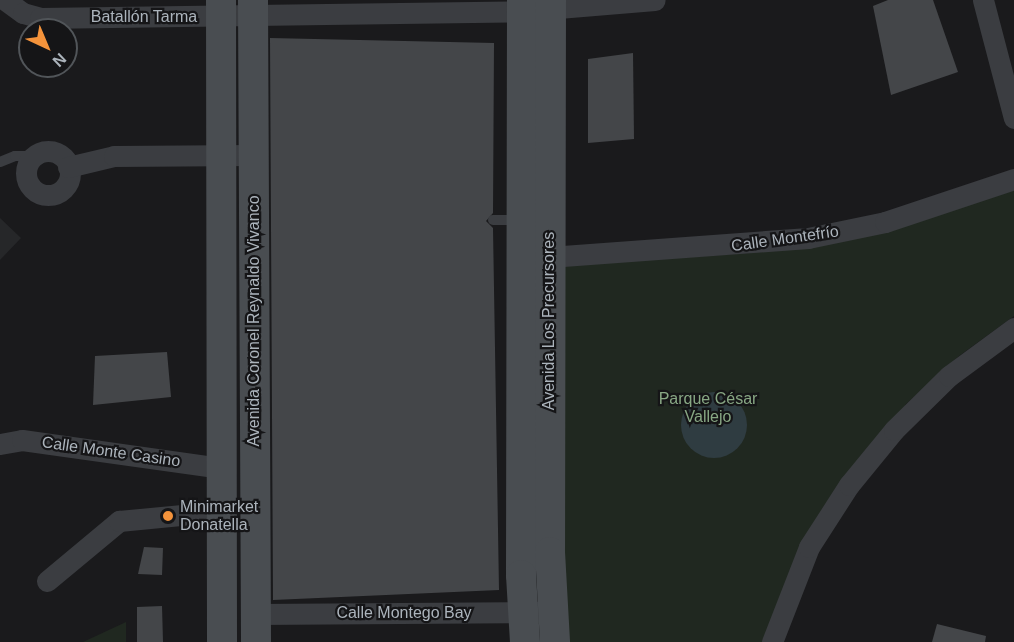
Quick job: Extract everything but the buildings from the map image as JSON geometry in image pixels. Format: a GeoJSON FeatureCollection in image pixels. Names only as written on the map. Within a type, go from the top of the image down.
{"type":"FeatureCollection","features":[{"type":"Feature","properties":{"kind":"street","name":"Batallón Tarma"},"geometry":{"type":"LineString","coordinates":[[5,0],[23,13],[40,18],[253,8],[537,5],[655,0]]}},
{"type":"Feature","properties":{"kind":"street"},"geometry":{"type":"LineString","coordinates":[[982,0],[1014,118]]}},
{"type":"Feature","properties":{"kind":"street","name":"Avenida Los Precursores"},"geometry":{"type":"LineString","coordinates":[[525,642],[508,220],[537,5]]}},
{"type":"Feature","properties":{"kind":"street","name":"Avenida Los Precursores"},"geometry":{"type":"LineString","coordinates":[[537,5],[549,257],[552,612],[555,642]]}},
{"type":"Feature","properties":{"kind":"street","name":"Avenida Coronel Reynaldo Vivanco"},"geometry":{"type":"LineString","coordinates":[[253,8],[256,628]]}},
{"type":"Feature","properties":{"kind":"street","name":"Avenida Coronel Reynaldo Vivanco"},"geometry":{"type":"LineString","coordinates":[[221,9],[222,642]]}},
{"type":"Feature","properties":{"kind":"street"},"geometry":{"type":"LineString","coordinates":[[55,152],[68,167],[69,181],[59,192],[38,193],[26,176],[34,156],[55,152]]}},
{"type":"Feature","properties":{"kind":"street"},"geometry":{"type":"LineString","coordinates":[[68,167],[114,156],[254,155]]}},
{"type":"Feature","properties":{"kind":"street","name":"Calle Montefrío"},"geometry":{"type":"LineString","coordinates":[[549,257],[808,238],[885,222],[1014,179]]}},
{"type":"Feature","properties":{"kind":"street"},"geometry":{"type":"LineString","coordinates":[[772,642],[809,547],[849,485],[894,430],[949,376],[1014,328]]}},
{"type":"Feature","properties":{"kind":"street","name":"Calle Monte Casino"},"geometry":{"type":"LineString","coordinates":[[0,444],[22,440],[222,468]]}},
{"type":"Feature","properties":{"kind":"street"},"geometry":{"type":"LineString","coordinates":[[48,581],[119,521],[222,511]]}},
{"type":"Feature","properties":{"kind":"street","name":"Calle Montego Bay"},"geometry":{"type":"LineString","coordinates":[[256,628],[552,612]]}},
{"type":"Feature","properties":{"kind":"lane"},"geometry":{"type":"LineString","coordinates":[[0,162],[15,156],[34,156]]}},
{"type":"Feature","properties":{"kind":"shaded area"},"geometry":{"type":"Polygon","coordinates":[[[0,218],[21,238],[0,260],[0,218]]]}},
{"type":"Feature","properties":{"kind":"shaded area"},"geometry":{"type":"Polygon","coordinates":[[[707,392],[721,392],[733,397],[742,406],[747,425],[745,438],[738,449],[721,458],[707,458],[695,453],[686,444],[681,432],[681,418],[686,406],[695,397],[707,392]]]}},
{"type":"Feature","properties":{"kind":"green space","name":"Parque César Vallejo"},"geometry":{"type":"Polygon","coordinates":[[[1014,190],[1014,316],[959,356],[906,404],[763,642],[567,642],[556,266],[751,253],[1014,190]]]}},
{"type":"Feature","properties":{"kind":"green space"},"geometry":{"type":"Polygon","coordinates":[[[126,622],[126,642],[83,642],[126,622]]]}},
{"type":"Feature","properties":{"kind":"place","name":"Minimarket Donatella"},"geometry":{"type":"Point","coordinates":[168,516]}}]}
